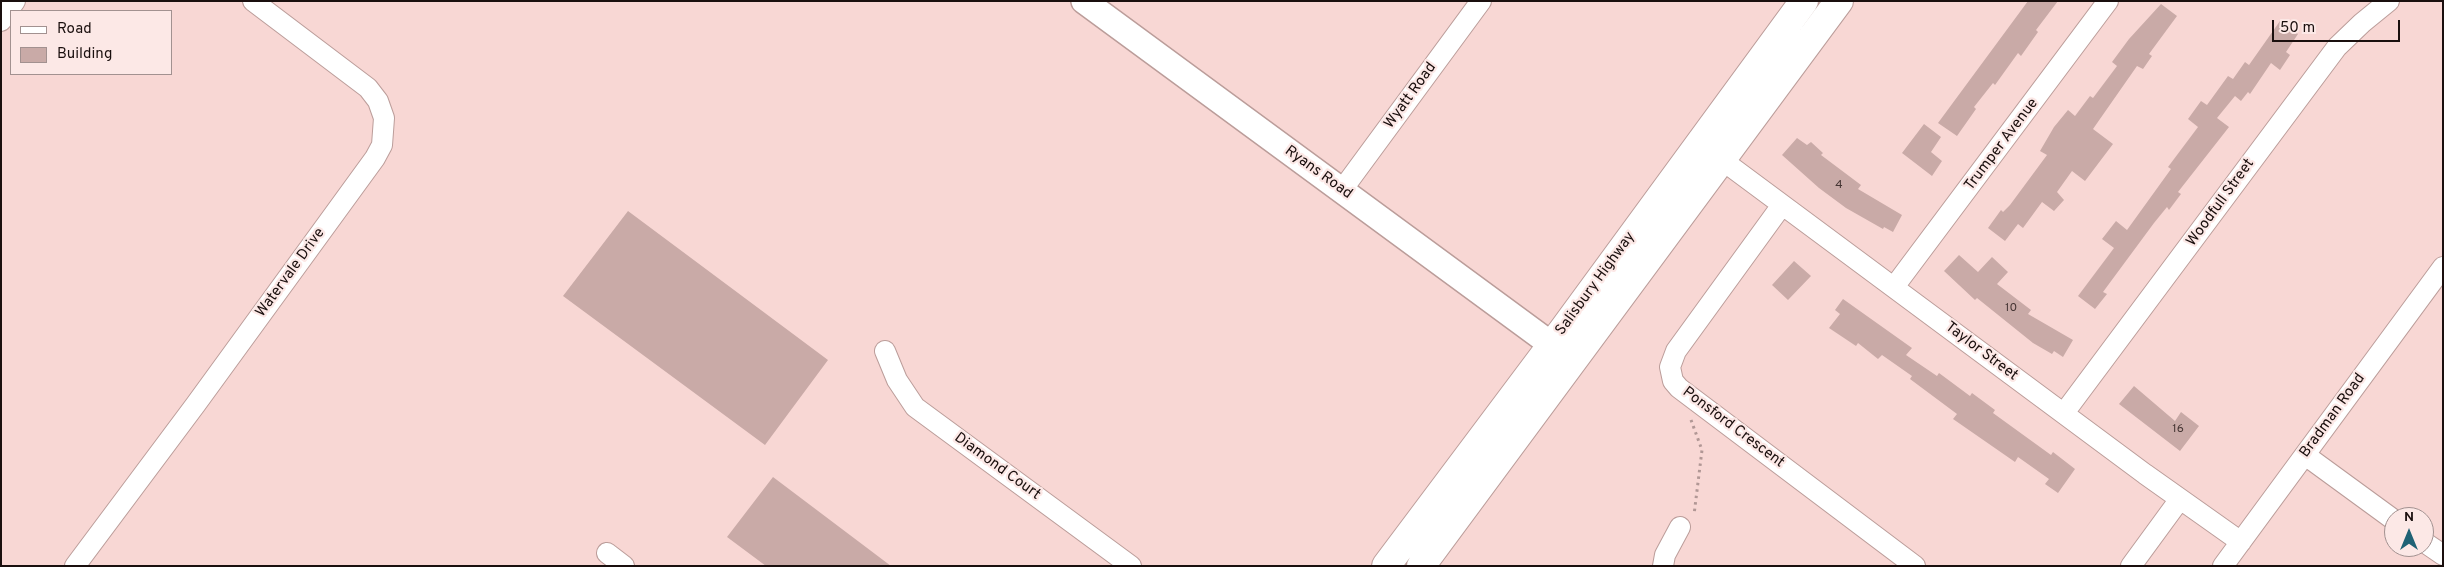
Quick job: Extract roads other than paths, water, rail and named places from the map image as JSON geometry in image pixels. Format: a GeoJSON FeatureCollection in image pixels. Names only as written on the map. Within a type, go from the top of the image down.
{"type":"FeatureCollection","features":[{"type":"Feature","properties":{"kind":"main road","name":"Salisbury Highway"},"geometry":{"type":"LineString","coordinates":[[1386,566],[1552,345],[1804,1]]}},
{"type":"Feature","properties":{"kind":"main road","name":"Salisbury Highway"},"geometry":{"type":"LineString","coordinates":[[1421,566],[1839,1]]}},
{"type":"Feature","properties":{"kind":"main road"},"geometry":{"type":"LineString","coordinates":[[1699,145],[1722,160]]}},
{"type":"Feature","properties":{"kind":"main road"},"geometry":{"type":"LineString","coordinates":[[1552,345],[1573,362]]}},
{"type":"Feature","properties":{"kind":"street"},"geometry":{"type":"LineString","coordinates":[[1,21],[16,1]]}},
{"type":"Feature","properties":{"kind":"street","name":"Watervale Drive"},"geometry":{"type":"LineString","coordinates":[[75,566],[196,404],[375,158],[382,145],[384,118],[378,101],[368,88],[253,1]]}},
{"type":"Feature","properties":{"kind":"street","name":"Ryans Road"},"geometry":{"type":"LineString","coordinates":[[1084,1],[1552,345]]}},
{"type":"Feature","properties":{"kind":"street","name":"Wyatt Road"},"geometry":{"type":"LineString","coordinates":[[1342,190],[1480,1]]}},
{"type":"Feature","properties":{"kind":"street","name":"Trumper Avenue"},"geometry":{"type":"LineString","coordinates":[[1894,287],[2108,1]]}},
{"type":"Feature","properties":{"kind":"street","name":"Woodfull Street"},"geometry":{"type":"LineString","coordinates":[[2064,413],[2338,47],[2362,23],[2389,1]]}},
{"type":"Feature","properties":{"kind":"street","name":"Taylor Street"},"geometry":{"type":"LineString","coordinates":[[1722,160],[2180,499],[2241,542]]}},
{"type":"Feature","properties":{"kind":"street","name":"Ponsford Crescent"},"geometry":{"type":"LineString","coordinates":[[1782,205],[1671,359],[1670,370],[1674,381],[1679,388],[1915,566]]}},
{"type":"Feature","properties":{"kind":"street","name":"Bradman Road"},"geometry":{"type":"LineString","coordinates":[[2223,566],[2443,267]]}},
{"type":"Feature","properties":{"kind":"street","name":"Diamond Court"},"geometry":{"type":"LineString","coordinates":[[885,351],[897,380],[915,407],[1131,566]]}},
{"type":"Feature","properties":{"kind":"street"},"geometry":{"type":"LineString","coordinates":[[2305,455],[2384,513]]}},
{"type":"Feature","properties":{"kind":"street"},"geometry":{"type":"LineString","coordinates":[[2132,566],[2180,499]]}},
{"type":"Feature","properties":{"kind":"street"},"geometry":{"type":"LineString","coordinates":[[1663,566],[1667,550],[1687,522]]}},
{"type":"Feature","properties":{"kind":"street"},"geometry":{"type":"LineString","coordinates":[[607,554],[624,566]]}}]}
